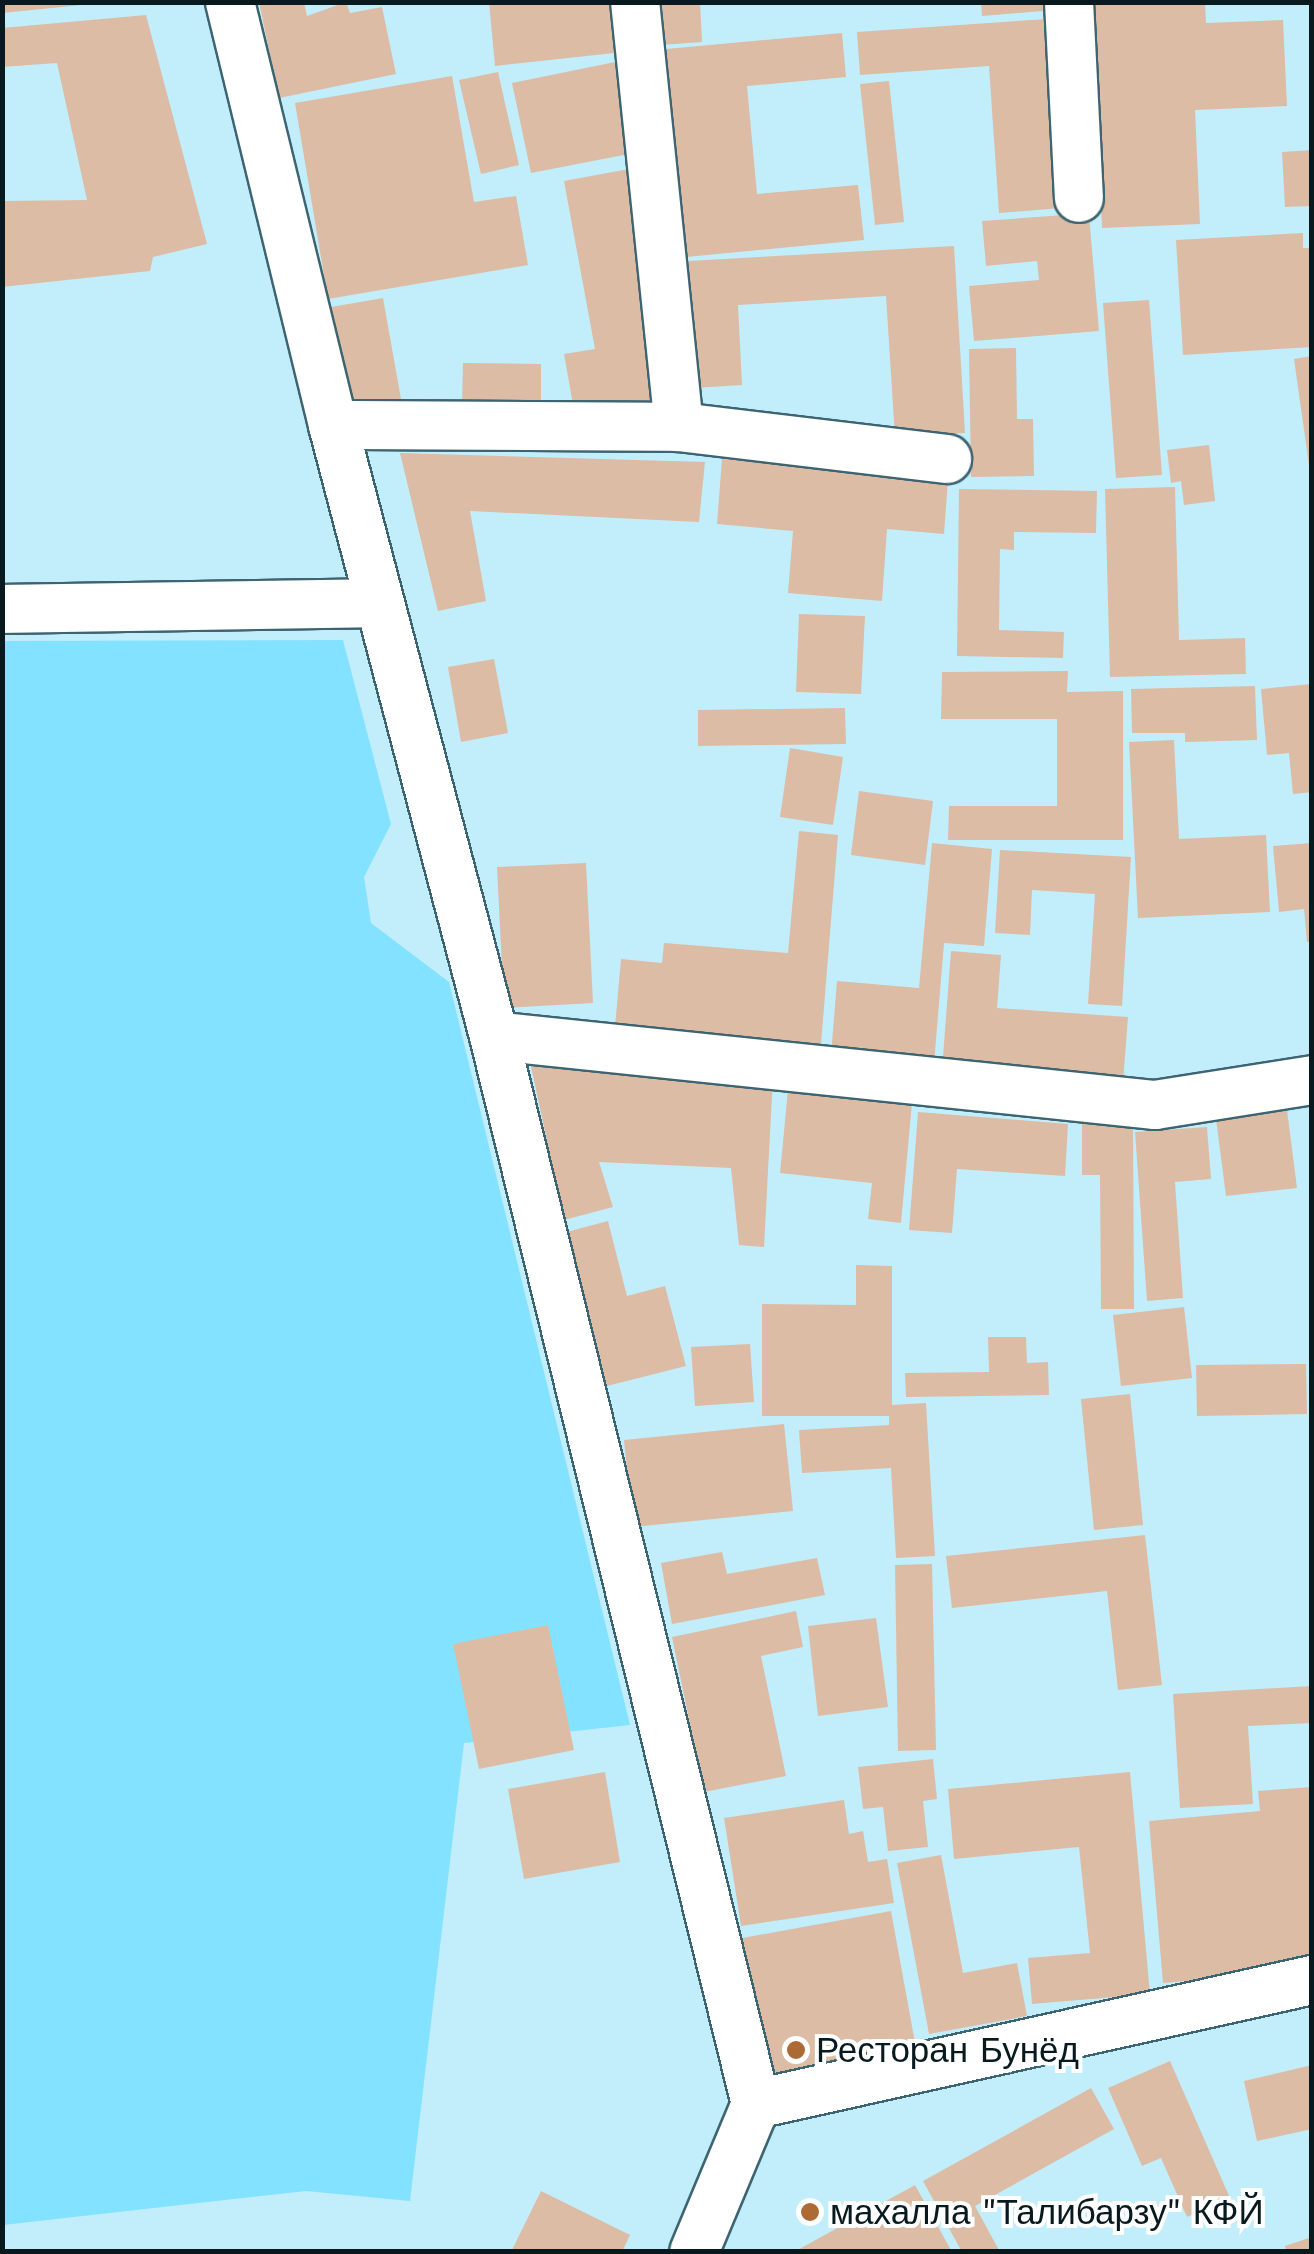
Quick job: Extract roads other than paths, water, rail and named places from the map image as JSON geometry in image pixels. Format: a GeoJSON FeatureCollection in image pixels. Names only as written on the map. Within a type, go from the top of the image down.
{"type":"FeatureCollection","features":[{"type":"Feature","properties":{"kind":"street"},"geometry":{"type":"LineString","coordinates":[[230,2],[333,425],[494,1036],[756,2104],[694,2252]]}},
{"type":"Feature","properties":{"kind":"street"},"geometry":{"type":"LineString","coordinates":[[635,2],[679,427]]}},
{"type":"Feature","properties":{"kind":"street"},"geometry":{"type":"LineString","coordinates":[[1069,2],[1079,198]]}},
{"type":"Feature","properties":{"kind":"street"},"geometry":{"type":"LineString","coordinates":[[333,425],[679,427],[947,459]]}},
{"type":"Feature","properties":{"kind":"street"},"geometry":{"type":"LineString","coordinates":[[2,609],[379,603]]}},
{"type":"Feature","properties":{"kind":"street"},"geometry":{"type":"LineString","coordinates":[[494,1036],[1155,1105],[1312,1080]]}},
{"type":"Feature","properties":{"kind":"street"},"geometry":{"type":"LineString","coordinates":[[756,2104],[1312,1980]]}},
{"type":"Feature","properties":{"kind":"place","name":"Ресторан Бунёд"},"geometry":{"type":"Point","coordinates":[796,2050]}},
{"type":"Feature","properties":{"kind":"place","name":"махалла \"Талибарзу\" КФЙ"},"geometry":{"type":"Point","coordinates":[810,2212]}}]}
